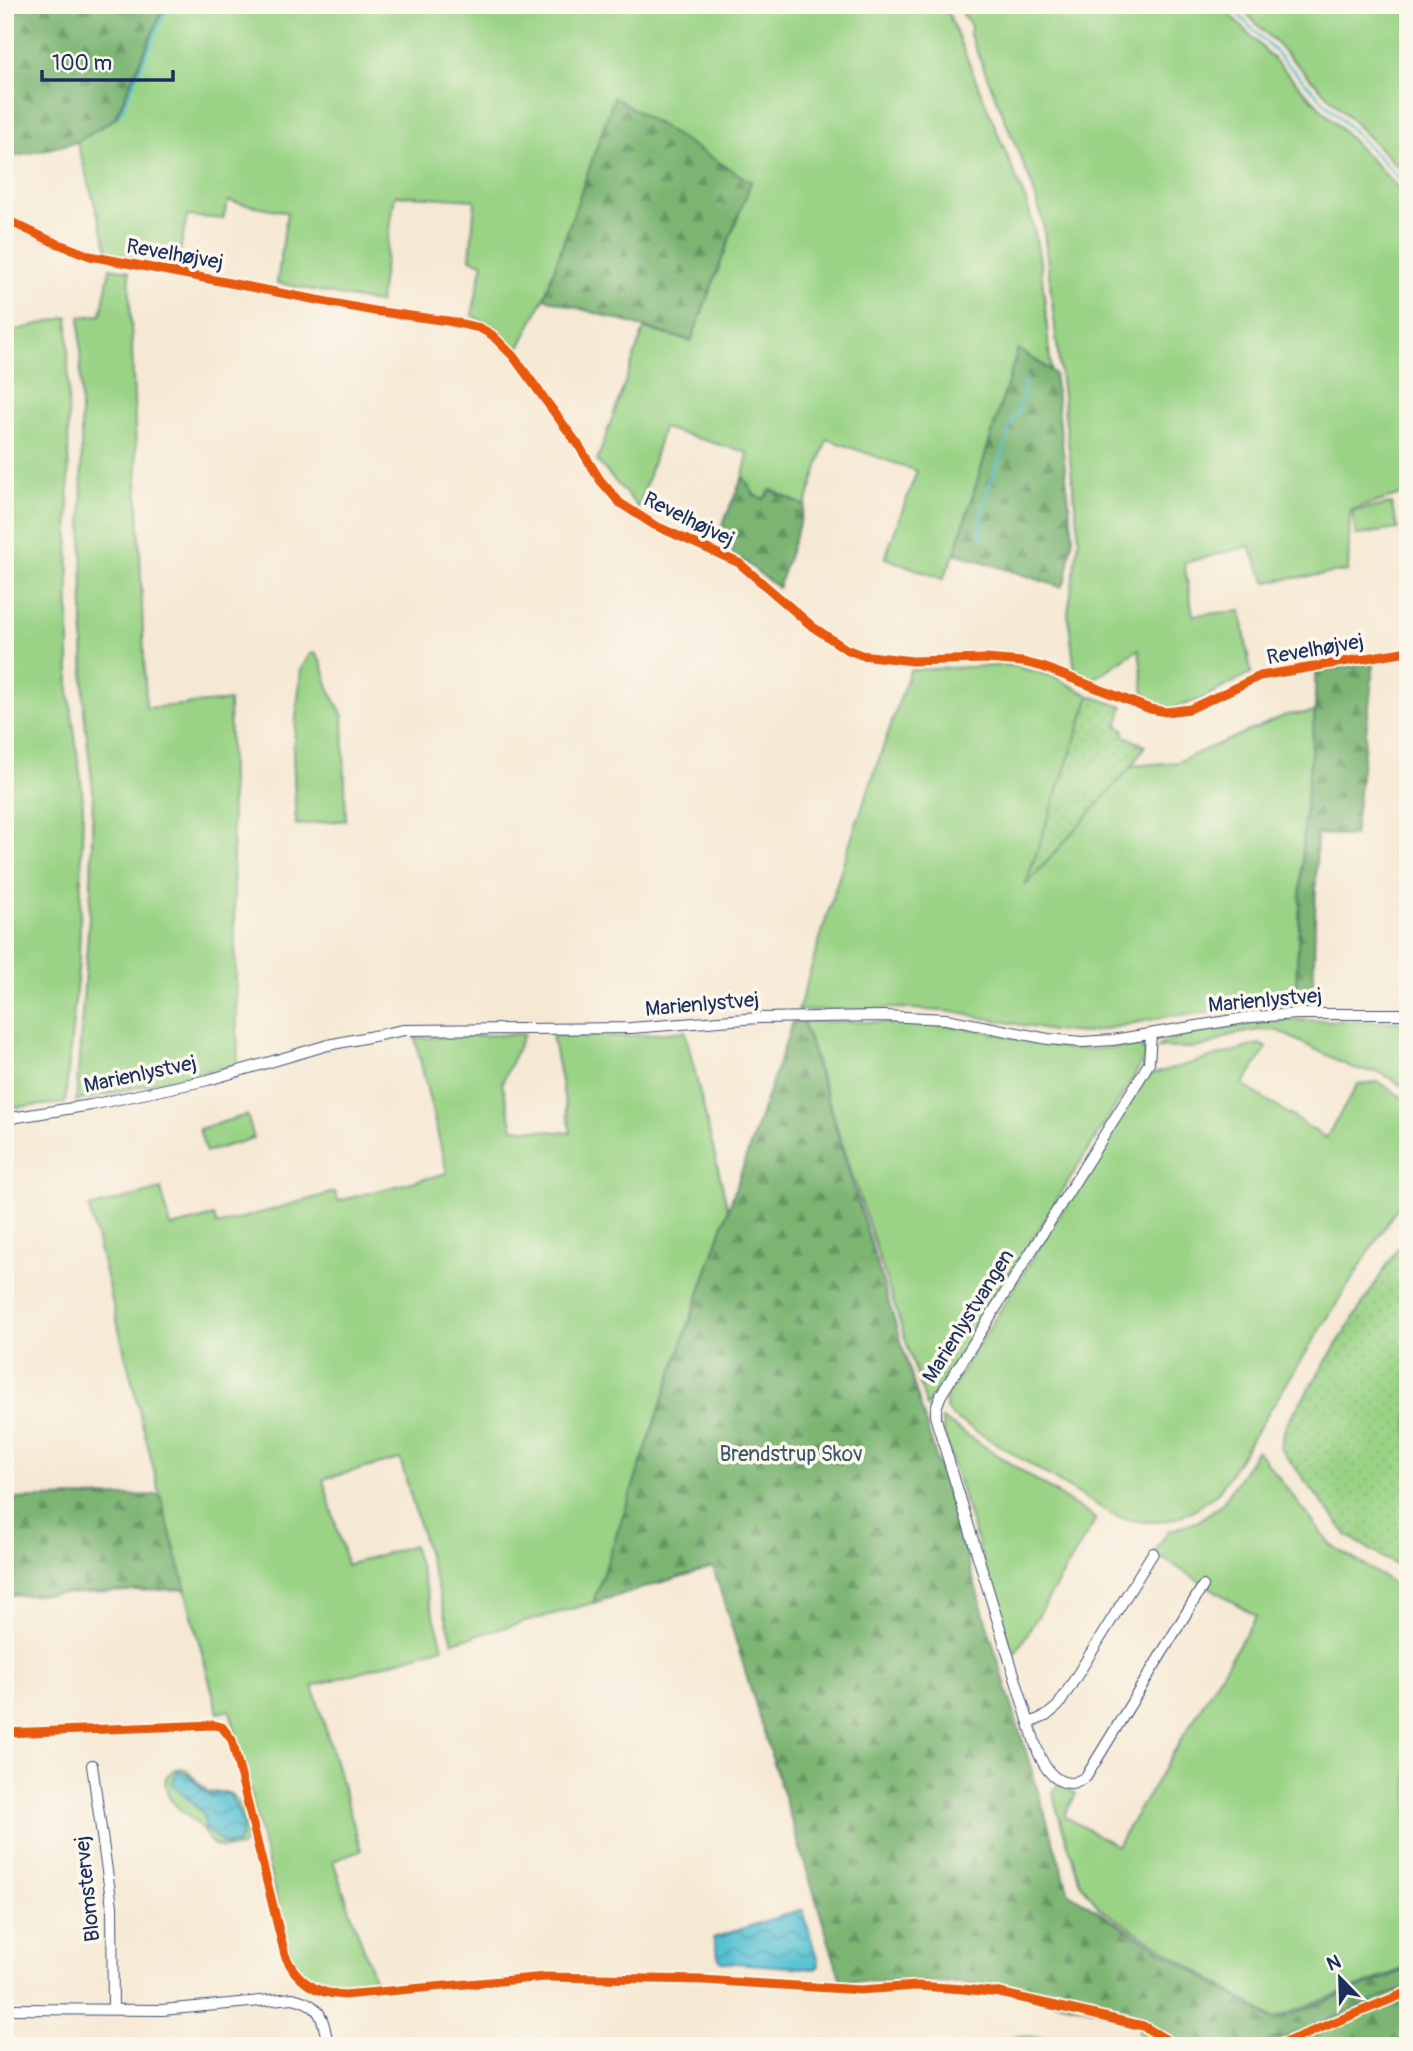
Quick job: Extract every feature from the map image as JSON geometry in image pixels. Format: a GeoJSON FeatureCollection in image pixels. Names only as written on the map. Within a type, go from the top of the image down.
{"type":"FeatureCollection","features":[{"type":"Feature","properties":{"kind":"street","name":"Revelhøjvej"},"geometry":{"type":"LineString","coordinates":[[5,219],[90,256],[374,311],[480,328],[492,335],[513,356],[608,491],[620,503],[654,525],[739,562],[813,627],[846,649],[861,655],[912,661],[986,659],[1023,662],[1043,667],[1150,709],[1166,712],[1190,709],[1260,676],[1408,651]]}},
{"type":"Feature","properties":{"kind":"street","name":"Marienlystvej"},"geometry":{"type":"LineString","coordinates":[[5,1119],[91,1105],[208,1080],[328,1045],[404,1030],[631,1028],[758,1018],[884,1017],[946,1019],[1048,1039],[1082,1042],[1151,1034],[1251,1017],[1298,1014],[1408,1014]]}},
{"type":"Feature","properties":{"kind":"street","name":"Marienlystvangen"},"geometry":{"type":"LineString","coordinates":[[1151,1034],[1149,1063],[1143,1075],[982,1328],[941,1395],[936,1408],[939,1431],[1028,1723],[1040,1757],[1058,1779],[1071,1783],[1086,1777],[1203,1586]]}},
{"type":"Feature","properties":{"kind":"street"},"geometry":{"type":"LineString","coordinates":[[1028,1723],[1046,1716],[1058,1706],[1153,1553]]}},
{"type":"Feature","properties":{"kind":"street","name":"Blomstervej"},"geometry":{"type":"LineString","coordinates":[[92,1765],[112,1906],[113,2010]]}},
{"type":"Feature","properties":{"kind":"street"},"geometry":{"type":"LineString","coordinates":[[5,2009],[162,2010],[293,1998],[309,2002],[315,2007],[323,2018],[328,2046]]}},
{"type":"Feature","properties":{"kind":"green space"},"geometry":{"type":"Polygon","coordinates":[[[33,5],[165,5],[115,118],[77,142],[5,159],[5,12],[33,5]]]}},
{"type":"Feature","properties":{"kind":"green space"},"geometry":{"type":"Polygon","coordinates":[[[165,5],[945,5],[1033,224],[1051,370],[1018,349],[955,553],[943,579],[885,558],[917,471],[827,439],[805,506],[771,490],[764,499],[754,495],[743,476],[748,453],[663,428],[639,508],[597,461],[644,329],[691,341],[751,182],[544,298],[516,354],[496,329],[472,315],[483,263],[470,259],[475,200],[395,195],[379,303],[277,283],[287,212],[228,201],[223,219],[187,216],[177,266],[146,259],[136,245],[134,259],[109,254],[77,142],[116,118],[165,5]]]}},
{"type":"Feature","properties":{"kind":"green space"},"geometry":{"type":"Polygon","coordinates":[[[957,5],[1221,5],[1408,198],[1408,493],[1350,510],[1348,571],[1266,582],[1249,546],[1184,563],[1193,615],[1241,611],[1251,673],[1197,701],[1172,708],[1145,702],[1139,649],[1092,680],[1075,672],[1068,613],[1079,538],[1043,222],[1032,185],[970,35],[971,26],[957,5]]]}},
{"type":"Feature","properties":{"kind":"green space"},"geometry":{"type":"Polygon","coordinates":[[[1238,5],[1408,5],[1408,177],[1238,5]]]}},
{"type":"Feature","properties":{"kind":"green space"},"geometry":{"type":"Polygon","coordinates":[[[614,97],[751,182],[691,341],[544,298],[614,97]]]}},
{"type":"Feature","properties":{"kind":"green space"},"geometry":{"type":"Polygon","coordinates":[[[110,268],[129,271],[146,708],[229,701],[238,1064],[76,1101],[91,889],[93,790],[84,712],[80,317],[101,315],[110,268]]]}},
{"type":"Feature","properties":{"kind":"green space"},"geometry":{"type":"Polygon","coordinates":[[[68,317],[69,692],[83,809],[79,958],[65,1103],[5,1108],[5,333],[68,317]]]}},
{"type":"Feature","properties":{"kind":"green space"},"geometry":{"type":"Polygon","coordinates":[[[1018,349],[1054,373],[1073,537],[1066,580],[1061,587],[955,553],[1018,349]]]}},
{"type":"Feature","properties":{"kind":"green space"},"geometry":{"type":"Polygon","coordinates":[[[743,476],[754,495],[764,499],[771,490],[805,506],[778,588],[748,564],[724,551],[720,531],[743,476]]]}},
{"type":"Feature","properties":{"kind":"green space"},"geometry":{"type":"Polygon","coordinates":[[[1391,504],[1398,529],[1356,535],[1352,511],[1391,504]]]}},
{"type":"Feature","properties":{"kind":"green space"},"geometry":{"type":"Polygon","coordinates":[[[315,653],[343,716],[346,820],[296,825],[293,750],[301,669],[310,654],[315,653]]]}},
{"type":"Feature","properties":{"kind":"green space"},"geometry":{"type":"Polygon","coordinates":[[[1374,663],[1354,836],[1317,834],[1313,1005],[1295,1005],[1304,824],[1315,712],[1315,671],[1374,663]]]}},
{"type":"Feature","properties":{"kind":"green space"},"geometry":{"type":"Polygon","coordinates":[[[1009,665],[1053,676],[1090,696],[1026,884],[1132,766],[1177,762],[1286,715],[1315,712],[1304,824],[1295,1005],[1169,1016],[1086,1033],[1052,1031],[954,1012],[901,1008],[798,1011],[846,854],[910,670],[1009,665]]]}},
{"type":"Feature","properties":{"kind":"green space"},"geometry":{"type":"Polygon","coordinates":[[[1090,696],[1123,707],[1117,726],[1124,729],[1123,735],[1145,746],[1132,766],[1025,886],[1090,696]]]}},
{"type":"Feature","properties":{"kind":"green space"},"geometry":{"type":"Polygon","coordinates":[[[1292,1020],[1408,1022],[1408,1089],[1379,1072],[1357,1070],[1278,1031],[1259,1030],[1231,1035],[1210,1045],[1195,1048],[1158,1048],[1166,1042],[1198,1032],[1292,1020]]]}},
{"type":"Feature","properties":{"kind":"green space","name":"Brendstrup Skov"},"geometry":{"type":"Polygon","coordinates":[[[793,1021],[803,1021],[1069,1893],[1275,2021],[1408,1969],[1408,1987],[1287,2037],[1251,2046],[1192,2046],[1163,2033],[1143,2020],[964,1983],[841,1981],[713,1567],[593,1603],[793,1021]]]}},
{"type":"Feature","properties":{"kind":"green space"},"geometry":{"type":"Polygon","coordinates":[[[803,1021],[926,1023],[974,1029],[1063,1048],[1142,1046],[1146,1055],[927,1407],[803,1021]]]}},
{"type":"Feature","properties":{"kind":"green space"},"geometry":{"type":"Polygon","coordinates":[[[685,1031],[728,1210],[593,1603],[453,1642],[400,1459],[323,1479],[347,1565],[413,1545],[443,1647],[313,1686],[361,1850],[333,1861],[377,1987],[342,1988],[316,1983],[303,1976],[291,1957],[230,1710],[218,1713],[160,1495],[89,1208],[161,1189],[171,1227],[214,1216],[217,1225],[335,1192],[338,1201],[447,1173],[415,1038],[524,1034],[502,1083],[513,1128],[571,1133],[552,1035],[619,1037],[685,1031]]]}},
{"type":"Feature","properties":{"kind":"green space"},"geometry":{"type":"Polygon","coordinates":[[[1259,1044],[1267,1048],[1243,1085],[1326,1138],[1358,1084],[1378,1082],[1408,1101],[1408,1190],[1219,1491],[1195,1509],[1171,1520],[1145,1522],[1115,1516],[953,1417],[946,1408],[946,1397],[1146,1076],[1259,1044]]]}},
{"type":"Feature","properties":{"kind":"green space"},"geometry":{"type":"Polygon","coordinates":[[[247,1115],[254,1138],[206,1152],[199,1129],[247,1115]]]}},
{"type":"Feature","properties":{"kind":"green space"},"geometry":{"type":"Polygon","coordinates":[[[1408,1232],[1408,1573],[1348,1536],[1280,1448],[1286,1425],[1408,1232]]]}},
{"type":"Feature","properties":{"kind":"green space"},"geometry":{"type":"Polygon","coordinates":[[[942,1419],[1096,1519],[1015,1654],[1011,1651],[942,1428],[942,1419]]]}},
{"type":"Feature","properties":{"kind":"green space"},"geometry":{"type":"Polygon","coordinates":[[[1257,1450],[1331,1545],[1408,1592],[1408,1967],[1274,2019],[1099,1908],[1080,1882],[1053,1792],[1059,1784],[1076,1794],[1064,1816],[1117,1846],[1256,1616],[1154,1553],[1168,1531],[1197,1522],[1222,1504],[1257,1450]]]}},
{"type":"Feature","properties":{"kind":"green space"},"geometry":{"type":"Polygon","coordinates":[[[160,1495],[186,1589],[5,1596],[5,1499],[160,1495]]]}},
{"type":"Feature","properties":{"kind":"green space"},"geometry":{"type":"Polygon","coordinates":[[[180,1768],[185,1769],[208,1792],[225,1792],[236,1799],[242,1812],[246,1842],[239,1848],[213,1844],[200,1827],[170,1799],[166,1777],[180,1768]]]}},
{"type":"Feature","properties":{"kind":"green space"},"geometry":{"type":"Polygon","coordinates":[[[1408,1987],[1408,1995],[1290,2046],[1251,2046],[1288,2037],[1408,1987]]]}},
{"type":"Feature","properties":{"kind":"green space"},"geometry":{"type":"Polygon","coordinates":[[[1408,1995],[1408,2046],[1290,2046],[1291,2044],[1408,1995]]]}},
{"type":"Feature","properties":{"kind":"green space"},"geometry":{"type":"Polygon","coordinates":[[[1143,2020],[1163,2033],[1192,2046],[988,2046],[999,2040],[1024,2036],[1089,2045],[1130,2043],[1143,2040],[1138,2032],[1143,2020]]]}},
{"type":"Feature","properties":{"kind":"water"},"geometry":{"type":"Polygon","coordinates":[[[178,1770],[187,1774],[211,1796],[221,1792],[230,1795],[239,1813],[242,1827],[236,1845],[226,1845],[206,1830],[203,1813],[172,1784],[178,1770]]]}},
{"type":"Feature","properties":{"kind":"water"},"geometry":{"type":"Polygon","coordinates":[[[803,1910],[819,1966],[815,1969],[722,1962],[719,1959],[713,1938],[803,1910]]]}},
{"type":"Feature","properties":{"kind":"waterway"},"geometry":{"type":"LineString","coordinates":[[119,117],[168,5]]}},
{"type":"Feature","properties":{"kind":"waterway"},"geometry":{"type":"LineString","coordinates":[[1229,5],[1408,187]]}},
{"type":"Feature","properties":{"kind":"waterway"},"geometry":{"type":"LineString","coordinates":[[982,537],[979,524],[988,488],[1008,439],[1008,430],[1019,410],[1025,378]]}},
{"type":"Feature","properties":{"kind":"cycle path"},"geometry":{"type":"LineString","coordinates":[[5,219],[90,256],[374,311],[480,328],[492,335],[513,356],[579,446],[600,480],[620,503],[654,525],[739,563],[813,627],[846,649],[861,655],[912,661],[986,659],[1023,662],[1043,667],[1150,709],[1166,712],[1190,709],[1260,676],[1408,651]]}},
{"type":"Feature","properties":{"kind":"cycle path"},"geometry":{"type":"LineString","coordinates":[[5,1733],[214,1725],[222,1727],[232,1740],[285,1955],[301,1979],[325,1992],[344,1995],[546,1977],[703,1980],[860,1990],[917,1986],[1000,1993],[1143,2026],[1177,2046]]}},
{"type":"Feature","properties":{"kind":"cycle path"},"geometry":{"type":"LineString","coordinates":[[1277,2046],[1408,1992]]}}]}
